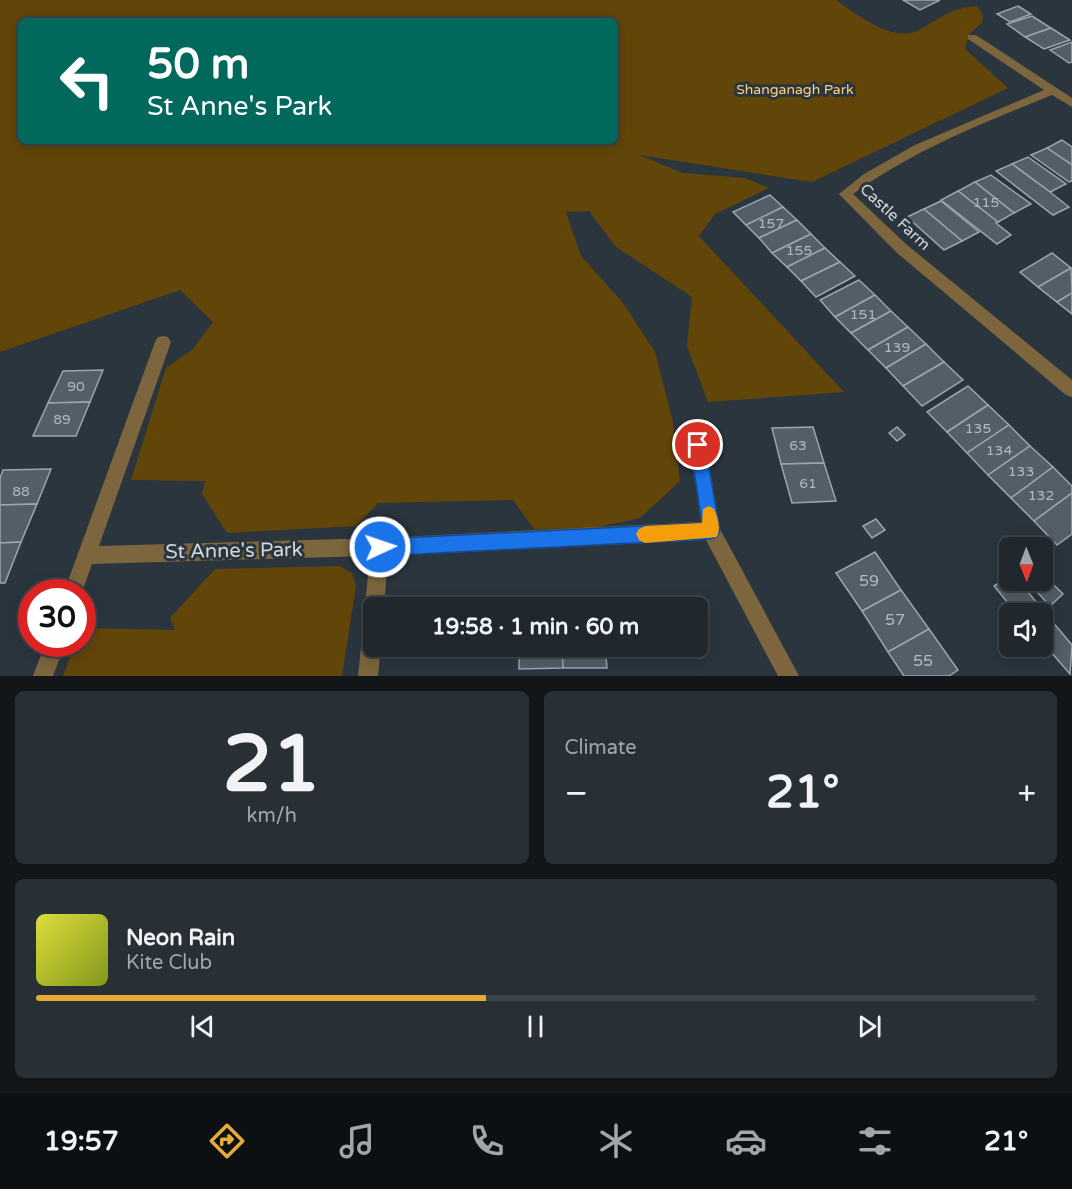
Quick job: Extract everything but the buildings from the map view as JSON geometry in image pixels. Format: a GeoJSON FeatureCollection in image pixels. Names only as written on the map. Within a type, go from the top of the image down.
{"type":"FeatureCollection","features":[{"type":"Feature","properties":{"kind":"street"},"geometry":{"type":"LineString","coordinates":[[972,37],[1072,103]]}},
{"type":"Feature","properties":{"kind":"street","name":"Castle Farm"},"geometry":{"type":"LineString","coordinates":[[1053,91],[933,139],[868,176],[845,194],[901,248],[1072,390]]}},
{"type":"Feature","properties":{"kind":"street"},"geometry":{"type":"LineString","coordinates":[[78,579],[163,342]]}},
{"type":"Feature","properties":{"kind":"street"},"geometry":{"type":"LineString","coordinates":[[698,445],[711,531],[789,676]]}},
{"type":"Feature","properties":{"kind":"street","name":"St Anne's Park"},"geometry":{"type":"LineString","coordinates":[[87,555],[380,547],[711,531]]}},
{"type":"Feature","properties":{"kind":"street"},"geometry":{"type":"LineString","coordinates":[[375,597],[380,547]]}},
{"type":"Feature","properties":{"kind":"street"},"geometry":{"type":"LineString","coordinates":[[43,676],[50,657]]}},
{"type":"Feature","properties":{"kind":"street"},"geometry":{"type":"LineString","coordinates":[[368,676],[370,657]]}},
{"type":"Feature","properties":{"kind":"green space","name":"Shanganagh Park"},"geometry":{"type":"Polygon","coordinates":[[[0,0],[836,0],[874,25],[896,33],[907,34],[959,9],[977,6],[983,16],[982,23],[969,34],[965,49],[1008,88],[812,182],[639,155],[683,173],[745,178],[769,188],[715,214],[699,236],[844,392],[708,402],[687,346],[692,297],[615,246],[589,211],[566,212],[581,256],[623,303],[655,352],[673,422],[680,481],[640,518],[593,528],[534,529],[513,500],[378,503],[356,526],[227,533],[202,494],[205,481],[131,480],[166,368],[193,349],[213,322],[180,290],[0,352],[0,0]]]}},
{"type":"Feature","properties":{"kind":"green space"},"geometry":{"type":"Polygon","coordinates":[[[339,566],[352,573],[356,586],[342,676],[63,676],[70,657],[96,657],[96,628],[175,630],[170,618],[215,569],[339,566]]]}},
{"type":"Feature","properties":{"kind":"slow traffic"},"geometry":{"type":"LineString","coordinates":[[645,534],[711,531],[709,514]]}},
{"type":"Feature","properties":{"kind":"route"},"geometry":{"type":"LineString","coordinates":[[380,547],[711,531],[698,445]]}}]}
